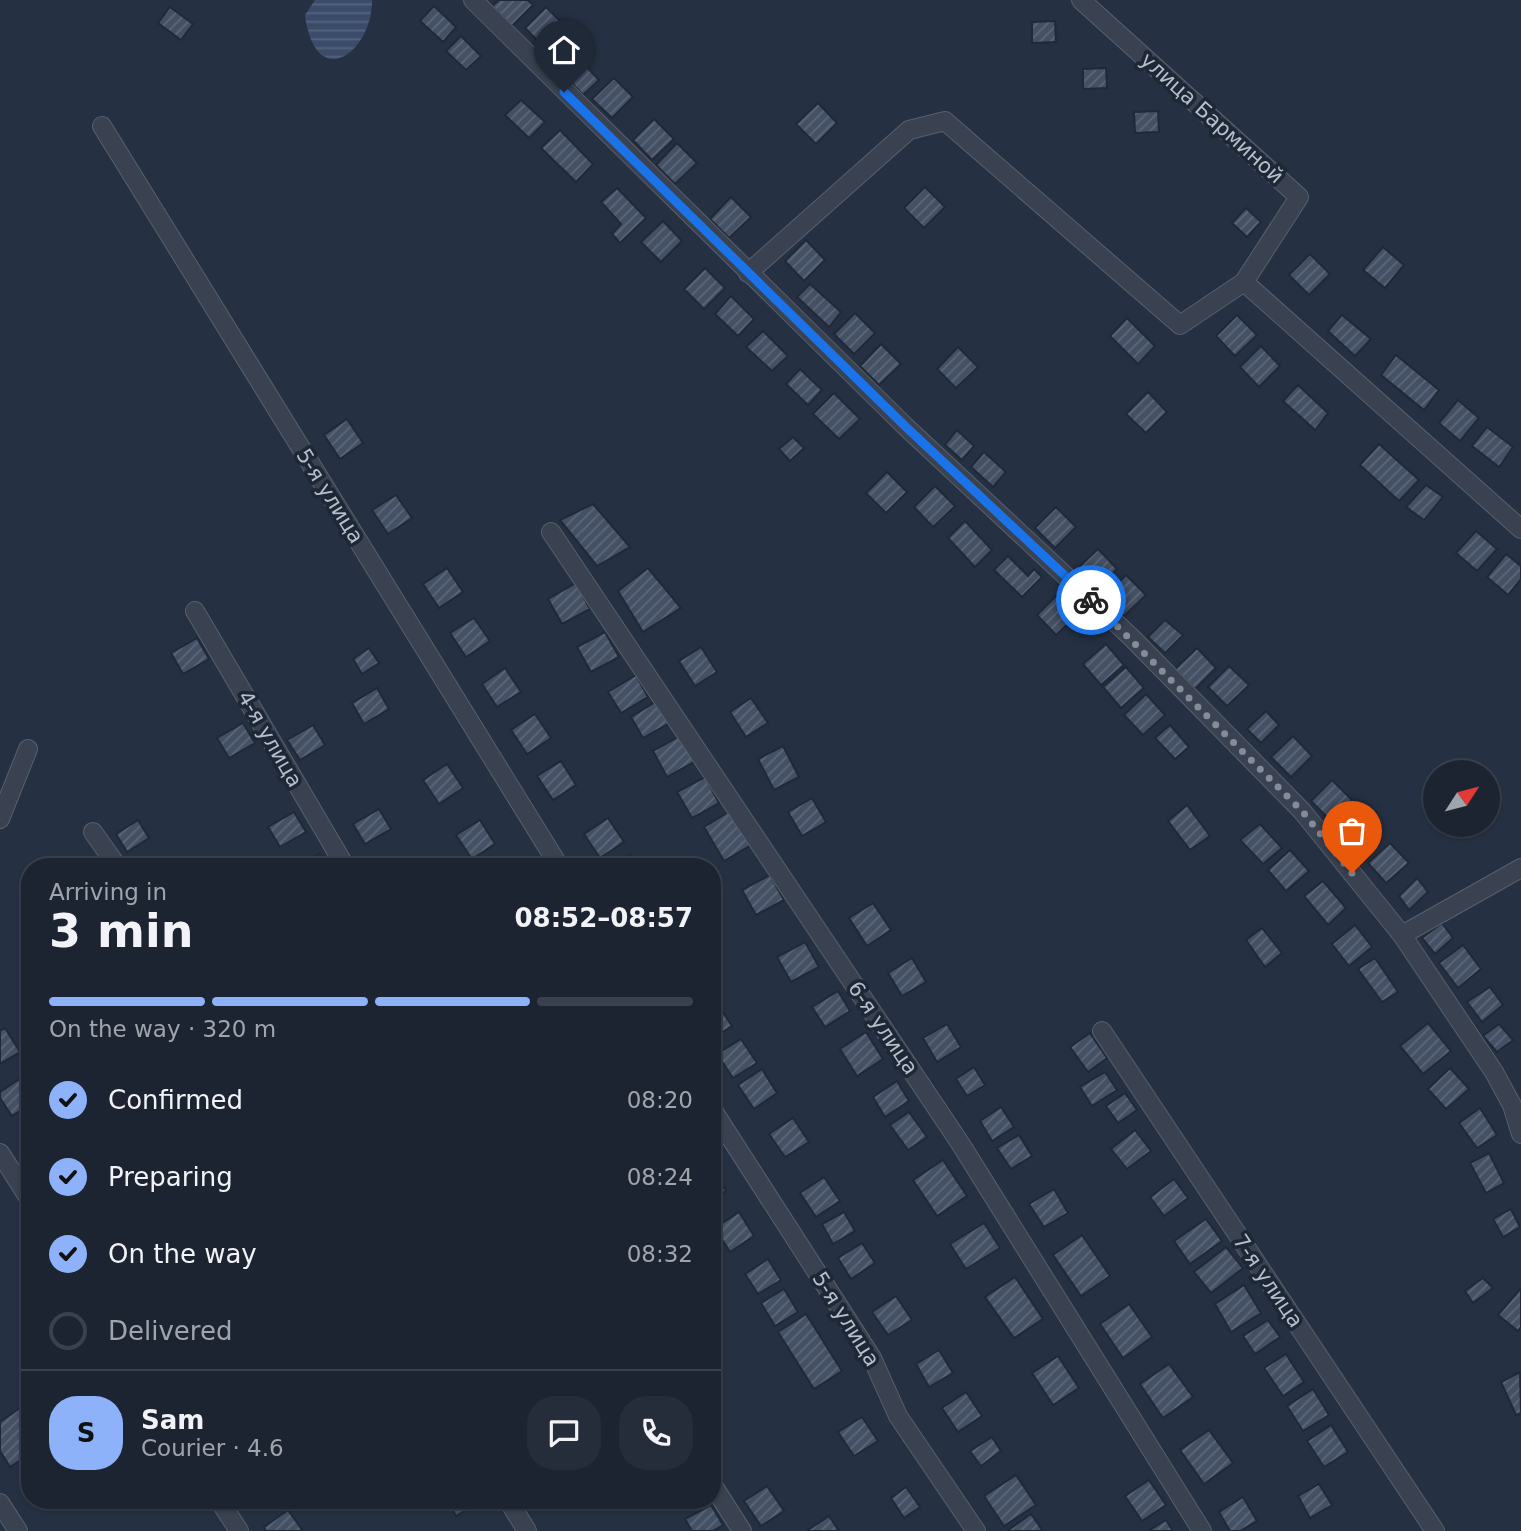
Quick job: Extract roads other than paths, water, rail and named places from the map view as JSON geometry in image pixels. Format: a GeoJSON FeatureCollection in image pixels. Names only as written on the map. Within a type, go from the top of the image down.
{"type":"FeatureCollection","features":[{"type":"Feature","properties":{"kind":"street"},"geometry":{"type":"LineString","coordinates":[[473,0],[906,427],[1141,647],[1302,811],[1402,934],[1494,1072],[1512,1105],[1521,1134]]}},
{"type":"Feature","properties":{"kind":"street","name":"улица Барминой"},"geometry":{"type":"LineString","coordinates":[[1081,0],[1299,197],[1244,282]]}},
{"type":"Feature","properties":{"kind":"street"},"geometry":{"type":"LineString","coordinates":[[748,273],[909,130],[945,121],[1180,325],[1244,282],[1521,529]]}},
{"type":"Feature","properties":{"kind":"street","name":"5-я улица"},"geometry":{"type":"LineString","coordinates":[[102,125],[554,858]]}},
{"type":"Feature","properties":{"kind":"street","name":"6-я улица"},"geometry":{"type":"LineString","coordinates":[[551,532],[960,1143],[1202,1531]]}},
{"type":"Feature","properties":{"kind":"street","name":"4-я улица"},"geometry":{"type":"LineString","coordinates":[[195,611],[340,858]]}},
{"type":"Feature","properties":{"kind":"street"},"geometry":{"type":"LineString","coordinates":[[0,819],[28,749]]}},
{"type":"Feature","properties":{"kind":"street"},"geometry":{"type":"LineString","coordinates":[[93,832],[111,858]]}},
{"type":"Feature","properties":{"kind":"street"},"geometry":{"type":"LineString","coordinates":[[1402,934],[1521,868]]}},
{"type":"Feature","properties":{"kind":"street","name":"7-я улица"},"geometry":{"type":"LineString","coordinates":[[1102,1031],[1435,1531]]}},
{"type":"Feature","properties":{"kind":"street","name":"5-я улица"},"geometry":{"type":"LineString","coordinates":[[721,1123],[872,1358],[898,1416],[976,1531]]}},
{"type":"Feature","properties":{"kind":"street"},"geometry":{"type":"LineString","coordinates":[[0,1153],[21,1186]]}},
{"type":"Feature","properties":{"kind":"street"},"geometry":{"type":"LineString","coordinates":[[721,1498],[742,1531]]}},
{"type":"Feature","properties":{"kind":"street"},"geometry":{"type":"LineString","coordinates":[[0,1503],[18,1531]]}},
{"type":"Feature","properties":{"kind":"street"},"geometry":{"type":"LineString","coordinates":[[225,1509],[239,1531]]}},
{"type":"Feature","properties":{"kind":"street"},"geometry":{"type":"LineString","coordinates":[[514,1509],[527,1531]]}},
{"type":"Feature","properties":{"kind":"water"},"geometry":{"type":"Polygon","coordinates":[[[315,0],[372,0],[370,19],[363,36],[353,49],[342,57],[331,59],[320,53],[311,39],[305,15],[315,0]]]}}]}
